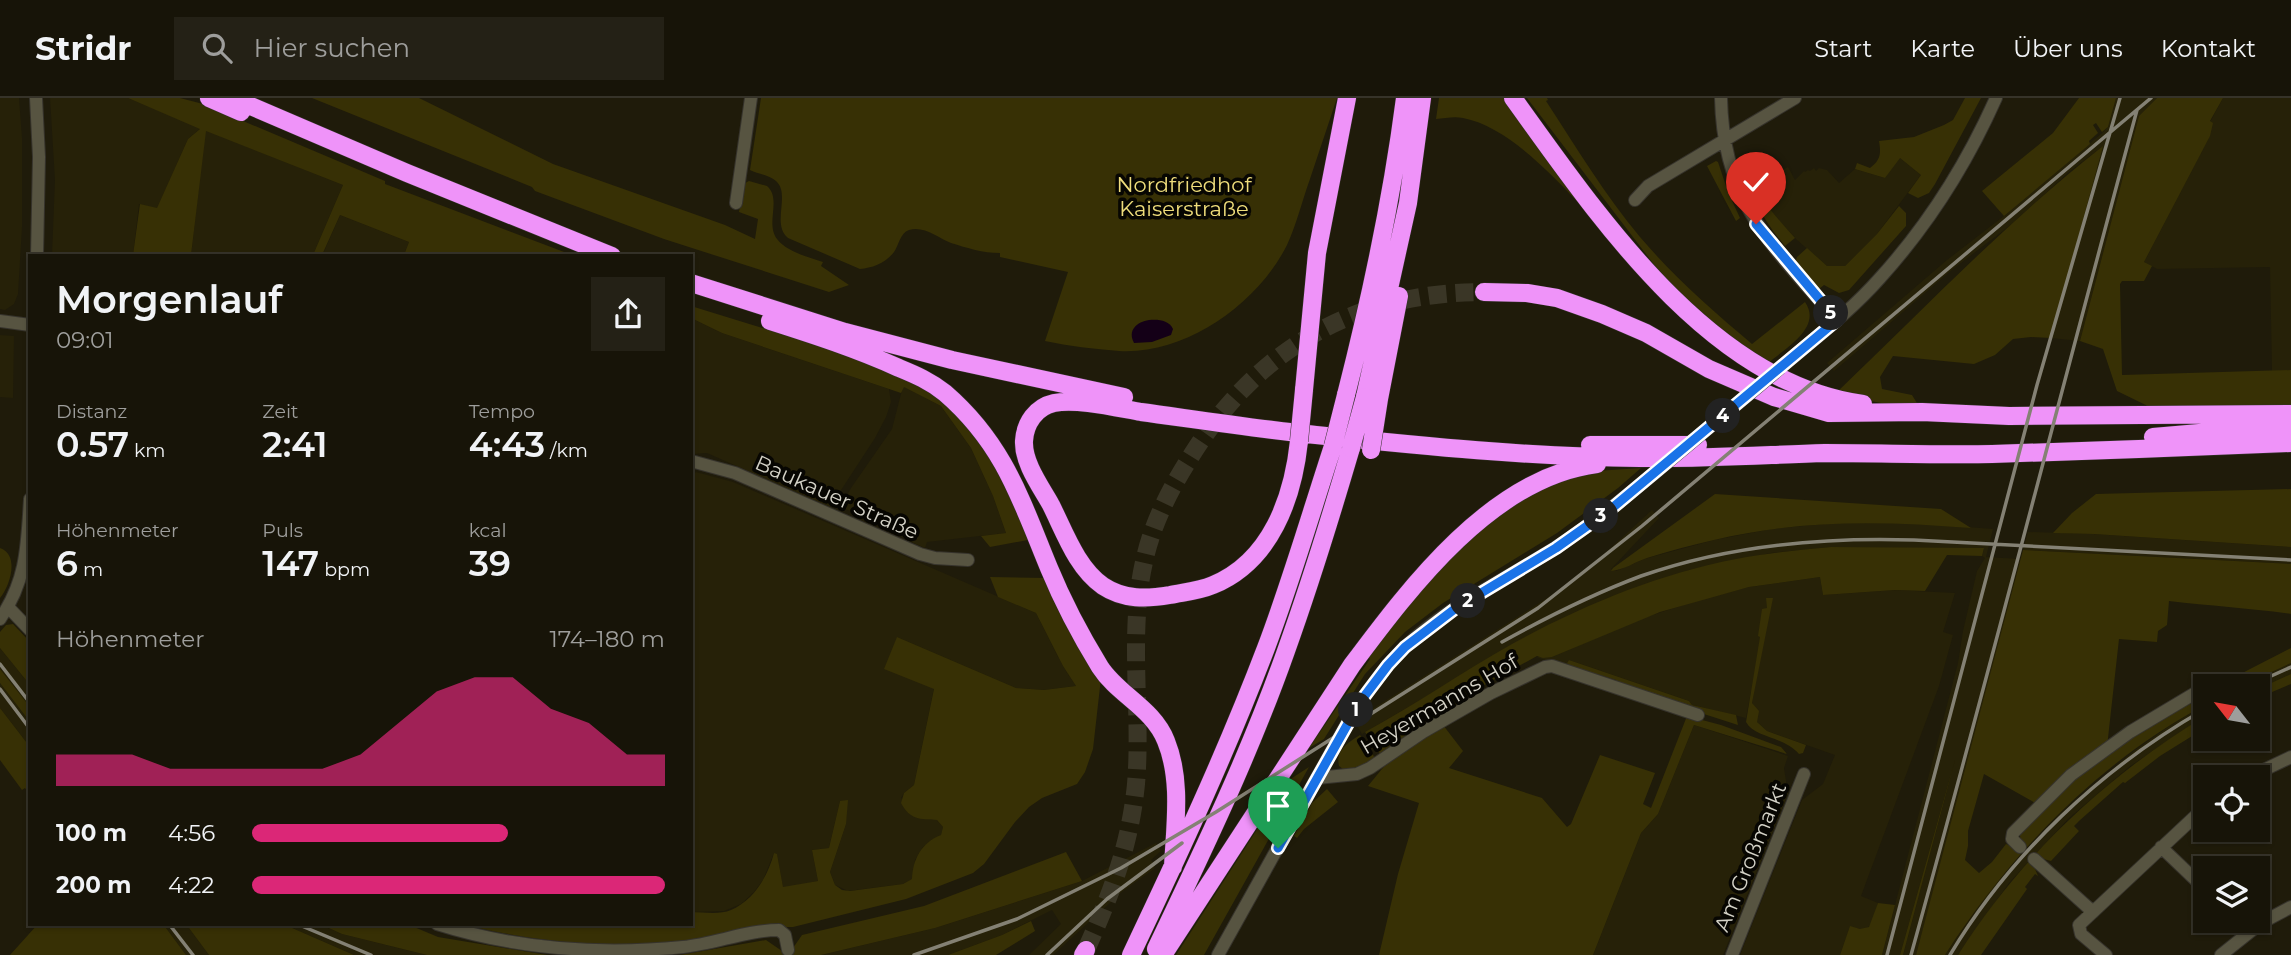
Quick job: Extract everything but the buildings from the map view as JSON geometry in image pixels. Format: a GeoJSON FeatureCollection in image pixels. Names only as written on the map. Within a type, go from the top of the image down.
{"type":"FeatureCollection","features":[{"type":"Feature","properties":{"kind":"highway"},"geometry":{"type":"LineString","coordinates":[[209,98],[403,182],[583,254]]}},
{"type":"Feature","properties":{"kind":"highway"},"geometry":{"type":"LineString","coordinates":[[232,98],[607,254]]}},
{"type":"Feature","properties":{"kind":"highway"},"geometry":{"type":"LineString","coordinates":[[1347,98],[1317,253],[1304,390],[1299,441],[1296,470],[1281,517],[1248,562],[1216,583],[1198,590],[1157,597],[1122,596],[1102,586],[1079,560],[1024,451],[1026,429],[1039,410],[1051,403],[1105,406],[1258,429],[1411,445],[1640,458],[1829,453],[1989,454],[2291,443]]}},
{"type":"Feature","properties":{"kind":"highway"},"geometry":{"type":"LineString","coordinates":[[1153,955],[1229,793],[1264,708],[1286,652],[1351,448],[1372,398],[1406,257],[1408,203],[1415,153],[1411,118],[1405,98]]}},
{"type":"Feature","properties":{"kind":"highway"},"geometry":{"type":"LineString","coordinates":[[1131,955],[1210,785],[1266,646],[1333,446],[1373,287],[1396,161],[1411,118],[1422,98]]}},
{"type":"Feature","properties":{"kind":"highway"},"geometry":{"type":"LineString","coordinates":[[1513,98],[1632,254],[1674,299],[1724,343],[1753,364],[1811,391],[1845,402],[1922,412]]}},
{"type":"Feature","properties":{"kind":"highway"},"geometry":{"type":"LineString","coordinates":[[693,284],[845,332],[952,360],[1106,394],[1217,413],[1417,437],[1591,445],[1906,444],[2141,438],[2291,425]]}},
{"type":"Feature","properties":{"kind":"highway"},"geometry":{"type":"LineString","coordinates":[[1484,292],[1527,293],[1557,298],[1646,333],[1709,369],[1773,397],[1829,413],[1922,412],[2009,416],[2291,414]]}},
{"type":"Feature","properties":{"kind":"highway"},"geometry":{"type":"LineString","coordinates":[[693,296],[870,354],[926,378],[962,410],[990,442],[1011,476],[1032,521],[1049,569],[1098,663],[1115,687],[1153,719],[1166,740],[1174,771],[1176,804],[1173,867]]}},
{"type":"Feature","properties":{"kind":"highway"},"geometry":{"type":"LineString","coordinates":[[820,337],[1105,406]]}},
{"type":"Feature","properties":{"kind":"highway"},"geometry":{"type":"LineString","coordinates":[[1371,450],[1372,398]]}},
{"type":"Feature","properties":{"kind":"highway"},"geometry":{"type":"LineString","coordinates":[[1163,955],[1352,665],[1400,603],[1450,548],[1508,498],[1546,478],[1585,466],[1640,458]]}},
{"type":"Feature","properties":{"kind":"street"},"geometry":{"type":"LineString","coordinates":[[37,98],[37,254]]}},
{"type":"Feature","properties":{"kind":"street"},"geometry":{"type":"LineString","coordinates":[[736,203],[751,98]]}},
{"type":"Feature","properties":{"kind":"street"},"geometry":{"type":"LineString","coordinates":[[1721,98],[1724,140],[1735,182],[1756,224],[1837,320]]}},
{"type":"Feature","properties":{"kind":"street"},"geometry":{"type":"LineString","coordinates":[[1634,200],[1648,186],[1795,98]]}},
{"type":"Feature","properties":{"kind":"street"},"geometry":{"type":"LineString","coordinates":[[1218,955],[1370,688],[1405,647],[1456,608],[1582,530],[1657,471],[1837,320],[1880,278],[1929,216],[1970,151],[1996,98]]}},
{"type":"Feature","properties":{"kind":"street"},"geometry":{"type":"LineString","coordinates":[[0,321],[28,324]]}},
{"type":"Feature","properties":{"kind":"street","name":"Baukauer Straße"},"geometry":{"type":"LineString","coordinates":[[693,462],[735,473],[920,554],[935,558],[968,560]]}},
{"type":"Feature","properties":{"kind":"street"},"geometry":{"type":"LineString","coordinates":[[0,619],[19,583],[26,558],[28,528]]}},
{"type":"Feature","properties":{"kind":"street"},"geometry":{"type":"LineString","coordinates":[[8,607],[28,628]]}},
{"type":"Feature","properties":{"kind":"street","name":"Heyermanns Hof"},"geometry":{"type":"LineString","coordinates":[[1317,778],[1357,774],[1370,768],[1423,732],[1491,693],[1545,667],[1552,666],[1698,715]]}},
{"type":"Feature","properties":{"kind":"street"},"geometry":{"type":"LineString","coordinates":[[2020,846],[2012,839],[2013,832],[2071,775],[2130,732],[2193,694]]}},
{"type":"Feature","properties":{"kind":"street"},"geometry":{"type":"LineString","coordinates":[[2270,767],[2291,757]]}},
{"type":"Feature","properties":{"kind":"street","name":"Am Großmarkt"},"geometry":{"type":"LineString","coordinates":[[1732,955],[1804,774]]}},
{"type":"Feature","properties":{"kind":"street"},"geometry":{"type":"LineString","coordinates":[[2106,955],[2079,932],[2079,926],[2193,818]]}},
{"type":"Feature","properties":{"kind":"street"},"geometry":{"type":"LineString","coordinates":[[2161,846],[2193,877]]}},
{"type":"Feature","properties":{"kind":"street"},"geometry":{"type":"LineString","coordinates":[[2034,859],[2093,912]]}},
{"type":"Feature","properties":{"kind":"street"},"geometry":{"type":"LineString","coordinates":[[2270,919],[2291,907]]}},
{"type":"Feature","properties":{"kind":"street"},"geometry":{"type":"LineString","coordinates":[[445,926],[502,940],[582,950],[634,951],[686,947],[775,929],[785,935],[788,950]]}},
{"type":"Feature","properties":{"kind":"street"},"geometry":{"type":"LineString","coordinates":[[2221,955],[2247,933]]}},
{"type":"Feature","properties":{"kind":"shaded area"},"geometry":{"type":"Polygon","coordinates":[[[0,98],[19,98],[22,138],[22,227],[18,294],[14,304],[5,310],[0,309],[0,98]]]}},
{"type":"Feature","properties":{"kind":"shaded area"},"geometry":{"type":"Polygon","coordinates":[[[50,98],[128,98],[201,128],[188,139],[157,209],[139,204],[133,254],[52,254],[55,180],[50,98]]]}},
{"type":"Feature","properties":{"kind":"shaded area"},"geometry":{"type":"Polygon","coordinates":[[[2116,98],[2157,98],[2139,116],[2080,341],[2051,338],[2102,147],[2070,171],[2012,224],[1953,269],[1834,371],[1827,363],[2101,134],[2108,127],[2116,98]]]}},
{"type":"Feature","properties":{"kind":"shaded area"},"geometry":{"type":"Polygon","coordinates":[[[2223,98],[2291,98],[2291,370],[2272,371],[2270,267],[2157,269],[2144,262],[2209,137],[2210,122],[2223,98]]]}},
{"type":"Feature","properties":{"kind":"shaded area"},"geometry":{"type":"Polygon","coordinates":[[[205,130],[343,185],[313,254],[191,254],[205,130]]]}},
{"type":"Feature","properties":{"kind":"shaded area"},"geometry":{"type":"Polygon","coordinates":[[[1899,157],[1921,175],[1877,234],[1845,266],[1827,266],[1797,240],[1769,211],[1752,185],[1788,167],[1795,180],[1804,171],[1814,168],[1816,171],[1819,168],[1827,170],[1839,183],[1855,169],[1885,178],[1899,157]]]}},
{"type":"Feature","properties":{"kind":"shaded area"},"geometry":{"type":"Polygon","coordinates":[[[340,215],[409,242],[404,254],[323,254],[340,215]]]}},
{"type":"Feature","properties":{"kind":"shaded area"},"geometry":{"type":"Polygon","coordinates":[[[693,319],[722,333],[889,389],[891,402],[886,417],[830,507],[707,453],[693,454],[693,319]]]}},
{"type":"Feature","properties":{"kind":"shaded area"},"geometry":{"type":"Polygon","coordinates":[[[1149,320],[1169,324],[1173,329],[1171,335],[1152,342],[1134,343],[1134,327],[1149,320]]]}},
{"type":"Feature","properties":{"kind":"shaded area"},"geometry":{"type":"Polygon","coordinates":[[[0,335],[14,336],[13,398],[0,397],[0,335]]]}},
{"type":"Feature","properties":{"kind":"shaded area"},"geometry":{"type":"Polygon","coordinates":[[[903,386],[941,406],[971,448],[1006,533],[927,542],[925,548],[909,541],[910,536],[843,508],[851,488],[892,429],[903,386]]]}},
{"type":"Feature","properties":{"kind":"shaded area"},"geometry":{"type":"Polygon","coordinates":[[[696,472],[733,482],[1036,613],[1076,686],[1044,690],[1016,688],[897,637],[934,688],[914,785],[901,798],[928,820],[937,820],[943,827],[941,835],[923,847],[915,860],[913,879],[903,884],[848,891],[835,885],[830,872],[846,824],[840,801],[829,848],[812,850],[818,881],[783,888],[777,855],[774,853],[763,880],[741,904],[724,911],[693,912],[693,475],[696,472]]]}},
{"type":"Feature","properties":{"kind":"shaded area"},"geometry":{"type":"Polygon","coordinates":[[[1652,510],[1659,518],[1611,569],[1616,571],[1644,559],[1714,540],[1771,529],[1846,522],[1901,522],[1993,529],[1986,557],[2020,559],[1968,766],[1916,955],[1903,955],[1955,760],[1900,955],[1882,955],[1958,663],[1977,571],[1985,558],[1982,556],[1984,549],[1831,547],[1771,553],[1689,570],[1606,599],[1546,627],[1362,734],[1357,726],[1366,721],[1366,713],[1560,590],[1652,510]]]}},
{"type":"Feature","properties":{"kind":"shaded area"},"geometry":{"type":"Polygon","coordinates":[[[2028,532],[2291,547],[2291,564],[2023,550],[2028,532]]]}},
{"type":"Feature","properties":{"kind":"shaded area"},"geometry":{"type":"Polygon","coordinates":[[[1820,577],[1823,595],[1895,590],[1955,593],[1943,632],[1953,635],[1939,686],[1861,896],[1878,903],[1872,924],[1864,930],[1850,927],[1840,955],[1740,955],[1802,800],[1823,784],[1835,755],[1767,731],[1757,722],[1752,703],[1767,608],[1746,718],[1692,705],[1689,701],[1569,660],[1567,663],[1570,668],[1536,657],[1552,657],[1640,619],[1702,599],[1749,587],[1820,577]]]}},
{"type":"Feature","properties":{"kind":"shaded area"},"geometry":{"type":"Polygon","coordinates":[[[0,648],[28,683],[28,704],[0,669],[0,648]]]}},
{"type":"Feature","properties":{"kind":"shaded area"},"geometry":{"type":"Polygon","coordinates":[[[2291,663],[2291,674],[2270,684],[2270,674],[2267,674],[2291,663]]]}},
{"type":"Feature","properties":{"kind":"shaded area"},"geometry":{"type":"Polygon","coordinates":[[[0,683],[28,719],[28,744],[0,708],[0,683]]]}},
{"type":"Feature","properties":{"kind":"shaded area"},"geometry":{"type":"Polygon","coordinates":[[[2193,712],[2193,724],[2129,767],[2068,819],[2009,883],[1958,955],[1945,955],[1991,889],[2058,816],[2134,751],[2193,712]]]}},
{"type":"Feature","properties":{"kind":"shaded area"},"geometry":{"type":"Polygon","coordinates":[[[1694,725],[1788,756],[1784,768],[1788,794],[1723,955],[1593,955],[1641,833],[1658,814],[1694,725]]]}},
{"type":"Feature","properties":{"kind":"shaded area"},"geometry":{"type":"Polygon","coordinates":[[[1156,843],[1161,851],[1151,860],[1154,869],[1123,891],[1053,955],[1029,955],[1061,924],[1052,910],[1002,935],[948,955],[821,955],[935,928],[1082,881],[1156,843]]]}},
{"type":"Feature","properties":{"kind":"shaded area"},"geometry":{"type":"Polygon","coordinates":[[[164,926],[187,926],[209,955],[186,955],[164,926]]]}},
{"type":"Feature","properties":{"kind":"shaded area"},"geometry":{"type":"Polygon","coordinates":[[[288,926],[324,926],[342,934],[427,955],[354,955],[288,926]]]}},
{"type":"Feature","properties":{"kind":"green space"},"geometry":{"type":"Polygon","coordinates":[[[128,98],[180,98],[203,104],[385,181],[385,184],[569,254],[404,254],[409,242],[340,215],[322,254],[313,254],[343,185],[206,131],[191,254],[133,254],[140,204],[157,208],[188,139],[200,129],[128,98]]]}},
{"type":"Feature","properties":{"kind":"green space"},"geometry":{"type":"Polygon","coordinates":[[[312,98],[419,98],[553,164],[725,225],[755,239],[758,219],[739,212],[743,184],[749,181],[767,186],[774,204],[772,226],[781,244],[792,251],[823,262],[821,266],[849,285],[829,292],[664,239],[535,191],[532,187],[312,98]]]}},
{"type":"Feature","properties":{"kind":"green space","name":"Nordfriedhof Kaiserstraße"},"geometry":{"type":"Polygon","coordinates":[[[761,98],[1337,98],[1291,237],[1258,287],[1218,321],[1194,335],[1145,350],[1119,351],[1045,341],[1068,272],[1000,257],[1000,253],[963,247],[920,229],[906,232],[891,256],[883,262],[860,269],[788,238],[781,225],[780,187],[773,179],[750,170],[761,98]]]}},
{"type":"Feature","properties":{"kind":"green space"},"geometry":{"type":"Polygon","coordinates":[[[1439,98],[1506,98],[1612,238],[1543,167],[1504,135],[1483,124],[1463,118],[1436,119],[1439,98]]]}},
{"type":"Feature","properties":{"kind":"green space"},"geometry":{"type":"Polygon","coordinates":[[[1527,98],[1547,98],[1546,101],[1627,221],[1666,266],[1723,319],[1752,344],[1805,302],[1809,321],[1799,337],[1767,364],[1716,327],[1652,262],[1527,98]]]}},
{"type":"Feature","properties":{"kind":"green space"},"geometry":{"type":"Polygon","coordinates":[[[1965,98],[1981,98],[1929,193],[1918,198],[1908,193],[1921,175],[1900,158],[1885,178],[1855,169],[1857,163],[1870,168],[1876,162],[1880,153],[1879,141],[1914,137],[1953,120],[1965,98]]]}},
{"type":"Feature","properties":{"kind":"green space"},"geometry":{"type":"Polygon","coordinates":[[[2079,98],[2116,98],[2108,127],[2102,132],[2096,123],[2093,125],[2098,133],[2089,141],[2090,144],[2004,216],[1982,191],[2053,133],[2079,98]]]}},
{"type":"Feature","properties":{"kind":"green space"},"geometry":{"type":"Polygon","coordinates":[[[2157,98],[2223,98],[2210,121],[2213,123],[2210,136],[2144,262],[2152,266],[2144,281],[2122,281],[2120,284],[2122,375],[2291,370],[2291,410],[2156,410],[2117,391],[2103,349],[2080,341],[2139,116],[2157,98]]]}},
{"type":"Feature","properties":{"kind":"green space"},"geometry":{"type":"Polygon","coordinates":[[[2103,146],[2051,338],[2013,339],[1995,355],[1974,364],[1893,356],[1880,377],[1882,389],[1912,395],[1920,408],[1835,394],[1999,235],[2103,146]]]}},
{"type":"Feature","properties":{"kind":"green space"},"geometry":{"type":"Polygon","coordinates":[[[1738,159],[1750,181],[1795,238],[1785,246],[1757,205],[1738,159]]]}},
{"type":"Feature","properties":{"kind":"green space"},"geometry":{"type":"Polygon","coordinates":[[[1716,161],[1740,218],[1736,221],[1707,166],[1716,161]]]}},
{"type":"Feature","properties":{"kind":"green space"},"geometry":{"type":"Polygon","coordinates":[[[1899,206],[1906,213],[1906,226],[1849,290],[1839,293],[1824,285],[1819,289],[1795,263],[1797,257],[1807,248],[1827,266],[1845,266],[1877,234],[1899,206]]]}},
{"type":"Feature","properties":{"kind":"green space"},"geometry":{"type":"Polygon","coordinates":[[[693,307],[835,352],[902,377],[936,395],[965,421],[988,453],[1006,487],[1028,540],[990,547],[981,536],[1006,533],[971,448],[941,406],[904,387],[901,393],[722,333],[693,319],[693,307]]]}},
{"type":"Feature","properties":{"kind":"green space"},"geometry":{"type":"Polygon","coordinates":[[[1641,468],[1557,533],[1443,603],[1405,632],[1365,674],[1324,739],[1309,748],[1370,659],[1368,657],[1414,597],[1464,543],[1499,513],[1550,484],[1596,471],[1641,468]]]}},
{"type":"Feature","properties":{"kind":"green space"},"geometry":{"type":"Polygon","coordinates":[[[2291,489],[2291,547],[2053,533],[2096,494],[2291,489]]]}},
{"type":"Feature","properties":{"kind":"green space"},"geometry":{"type":"Polygon","coordinates":[[[1715,494],[1941,509],[1971,528],[1874,523],[1779,528],[1689,546],[1611,571],[1715,494]]]}},
{"type":"Feature","properties":{"kind":"green space"},"geometry":{"type":"Polygon","coordinates":[[[1831,547],[1984,548],[1982,556],[1947,555],[1925,591],[1895,590],[1823,595],[1820,577],[1749,587],[1660,612],[1552,657],[1537,656],[1475,690],[1457,706],[1380,754],[1365,732],[1512,644],[1593,604],[1649,582],[1707,565],[1771,553],[1831,547]]]}},
{"type":"Feature","properties":{"kind":"green space"},"geometry":{"type":"Polygon","coordinates":[[[0,548],[10,557],[11,571],[0,598],[0,548]]]}},
{"type":"Feature","properties":{"kind":"green space"},"geometry":{"type":"Polygon","coordinates":[[[2023,550],[2291,564],[2291,614],[2169,601],[2167,625],[2158,631],[2157,642],[2119,639],[2107,747],[2037,804],[1984,774],[1968,831],[1965,860],[1979,873],[2006,844],[2018,849],[2022,844],[2019,832],[2074,777],[2142,727],[2193,699],[2193,712],[2128,754],[2059,814],[1998,881],[1945,955],[1916,955],[2023,550]]]}},
{"type":"Feature","properties":{"kind":"green space"},"geometry":{"type":"Polygon","coordinates":[[[990,577],[1046,578],[1101,678],[1093,749],[1085,772],[1077,784],[1042,798],[1029,807],[984,864],[973,873],[906,899],[793,927],[778,923],[677,942],[611,944],[561,941],[470,926],[693,926],[693,912],[726,912],[747,900],[764,879],[774,853],[777,854],[783,887],[818,881],[812,850],[829,848],[840,801],[848,800],[846,824],[830,872],[835,885],[850,891],[903,884],[912,879],[919,852],[928,842],[941,835],[943,827],[937,820],[912,816],[901,803],[904,793],[914,785],[934,689],[884,669],[897,637],[1016,688],[1044,690],[1076,686],[1036,613],[998,597],[990,577]]]}},
{"type":"Feature","properties":{"kind":"green space"},"geometry":{"type":"Polygon","coordinates":[[[1766,598],[1773,598],[1752,703],[1759,711],[1757,722],[1767,731],[1806,745],[1803,753],[1799,754],[1785,744],[1756,731],[1746,722],[1762,609],[1767,608],[1766,598]]]}},
{"type":"Feature","properties":{"kind":"green space"},"geometry":{"type":"Polygon","coordinates":[[[13,624],[28,640],[28,683],[0,648],[0,632],[6,625],[13,624]]]}},
{"type":"Feature","properties":{"kind":"green space"},"geometry":{"type":"Polygon","coordinates":[[[2291,648],[2291,663],[2267,674],[2240,674],[2291,648]]]}},
{"type":"Feature","properties":{"kind":"green space"},"geometry":{"type":"Polygon","coordinates":[[[1569,660],[1689,701],[1692,705],[1736,715],[1738,725],[1679,706],[1631,686],[1615,684],[1616,680],[1597,674],[1595,677],[1569,667],[1569,660]]]}},
{"type":"Feature","properties":{"kind":"green space"},"geometry":{"type":"Polygon","coordinates":[[[0,669],[28,704],[28,719],[0,683],[0,669]]]}},
{"type":"Feature","properties":{"kind":"green space"},"geometry":{"type":"Polygon","coordinates":[[[2291,674],[2291,684],[2270,693],[2270,684],[2291,674]]]}},
{"type":"Feature","properties":{"kind":"green space"},"geometry":{"type":"Polygon","coordinates":[[[0,708],[28,744],[28,792],[25,788],[22,790],[0,760],[0,708]]]}},
{"type":"Feature","properties":{"kind":"green space"},"geometry":{"type":"Polygon","coordinates":[[[1687,716],[1721,725],[1781,747],[1787,754],[1694,725],[1658,814],[1641,833],[1593,955],[1379,955],[1398,874],[1419,803],[1368,786],[1386,764],[1443,725],[1463,751],[1449,768],[1542,798],[1567,827],[1571,824],[1600,755],[1655,773],[1643,804],[1651,808],[1687,716]]]}},
{"type":"Feature","properties":{"kind":"green space"},"geometry":{"type":"Polygon","coordinates":[[[2193,724],[2193,735],[2123,782],[2079,821],[2074,826],[2079,831],[2051,861],[2036,857],[2032,862],[2038,876],[2035,874],[2025,887],[2027,889],[1981,955],[1958,955],[2009,884],[2037,852],[2100,792],[2193,724]]]}},
{"type":"Feature","properties":{"kind":"green space"},"geometry":{"type":"Polygon","coordinates":[[[1360,735],[1375,758],[1355,770],[1344,770],[1339,766],[1339,755],[1347,744],[1360,735]]]}},
{"type":"Feature","properties":{"kind":"green space"},"geometry":{"type":"Polygon","coordinates":[[[1955,760],[1903,955],[1900,955],[1955,760]]]}},
{"type":"Feature","properties":{"kind":"green space"},"geometry":{"type":"Polygon","coordinates":[[[1309,767],[1204,955],[1176,955],[1289,780],[1309,767]]]}},
{"type":"Feature","properties":{"kind":"green space"},"geometry":{"type":"Polygon","coordinates":[[[1327,789],[1338,802],[1304,829],[1297,838],[1294,836],[1312,803],[1327,789]]]}},
{"type":"Feature","properties":{"kind":"green space"},"geometry":{"type":"Polygon","coordinates":[[[1066,852],[1082,881],[935,928],[821,955],[680,955],[766,940],[782,951],[793,948],[802,935],[924,906],[1066,852]]]}},
{"type":"Feature","properties":{"kind":"green space"},"geometry":{"type":"Polygon","coordinates":[[[1878,903],[1895,905],[1882,955],[1840,955],[1850,926],[1860,929],[1869,927],[1878,903]]]}},
{"type":"Feature","properties":{"kind":"green space"},"geometry":{"type":"Polygon","coordinates":[[[1031,921],[1035,931],[996,955],[948,955],[1002,935],[1031,921]]]}},
{"type":"Feature","properties":{"kind":"green space"},"geometry":{"type":"Polygon","coordinates":[[[36,926],[164,926],[186,955],[10,955],[36,926]]]}},
{"type":"Feature","properties":{"kind":"green space"},"geometry":{"type":"Polygon","coordinates":[[[187,926],[288,926],[354,955],[209,955],[187,926]]]}},
{"type":"Feature","properties":{"kind":"green space"},"geometry":{"type":"Polygon","coordinates":[[[324,926],[412,926],[438,937],[547,955],[427,955],[342,934],[324,926]]]}},
{"type":"Feature","properties":{"kind":"tunnel"},"geometry":{"type":"LineString","coordinates":[[1086,950],[1118,869],[1133,807],[1137,756],[1137,616],[1144,562],[1156,522],[1188,461],[1215,422],[1244,388],[1277,359],[1312,335],[1351,316],[1392,303],[1437,295],[1484,292]]}},
{"type":"Feature","properties":{"kind":"railway"},"geometry":{"type":"LineString","coordinates":[[1887,955],[2037,385],[2120,98]]}},
{"type":"Feature","properties":{"kind":"railway"},"geometry":{"type":"LineString","coordinates":[[914,955],[1017,919],[1121,868],[1216,812],[1538,608],[1642,526],[2151,98]]}},
{"type":"Feature","properties":{"kind":"railway"},"geometry":{"type":"LineString","coordinates":[[1911,955],[2137,110]]}},
{"type":"Feature","properties":{"kind":"railway"},"geometry":{"type":"LineString","coordinates":[[1502,642],[1570,606],[1641,576],[1708,557],[1776,545],[1845,540],[1914,540],[2291,560]]}},
{"type":"Feature","properties":{"kind":"railway"},"geometry":{"type":"LineString","coordinates":[[0,664],[28,700]]}},
{"type":"Feature","properties":{"kind":"railway"},"geometry":{"type":"LineString","coordinates":[[2270,676],[2291,667]]}},
{"type":"Feature","properties":{"kind":"railway"},"geometry":{"type":"LineString","coordinates":[[0,689],[28,726]]}},
{"type":"Feature","properties":{"kind":"railway"},"geometry":{"type":"LineString","coordinates":[[1950,955],[2001,882],[2062,816],[2130,758],[2193,716]]}},
{"type":"Feature","properties":{"kind":"railway"},"geometry":{"type":"LineString","coordinates":[[1047,955],[1107,899],[1182,843]]}},
{"type":"Feature","properties":{"kind":"railway"},"geometry":{"type":"LineString","coordinates":[[171,926],[193,955]]}},
{"type":"Feature","properties":{"kind":"railway"},"geometry":{"type":"LineString","coordinates":[[302,926],[371,955]]}},
{"type":"Feature","properties":{"kind":"route"},"geometry":{"type":"LineString","coordinates":[[1278,848],[1360,702],[1405,647],[1456,608],[1556,548],[1611,509],[1837,320],[1756,224]]}}]}
